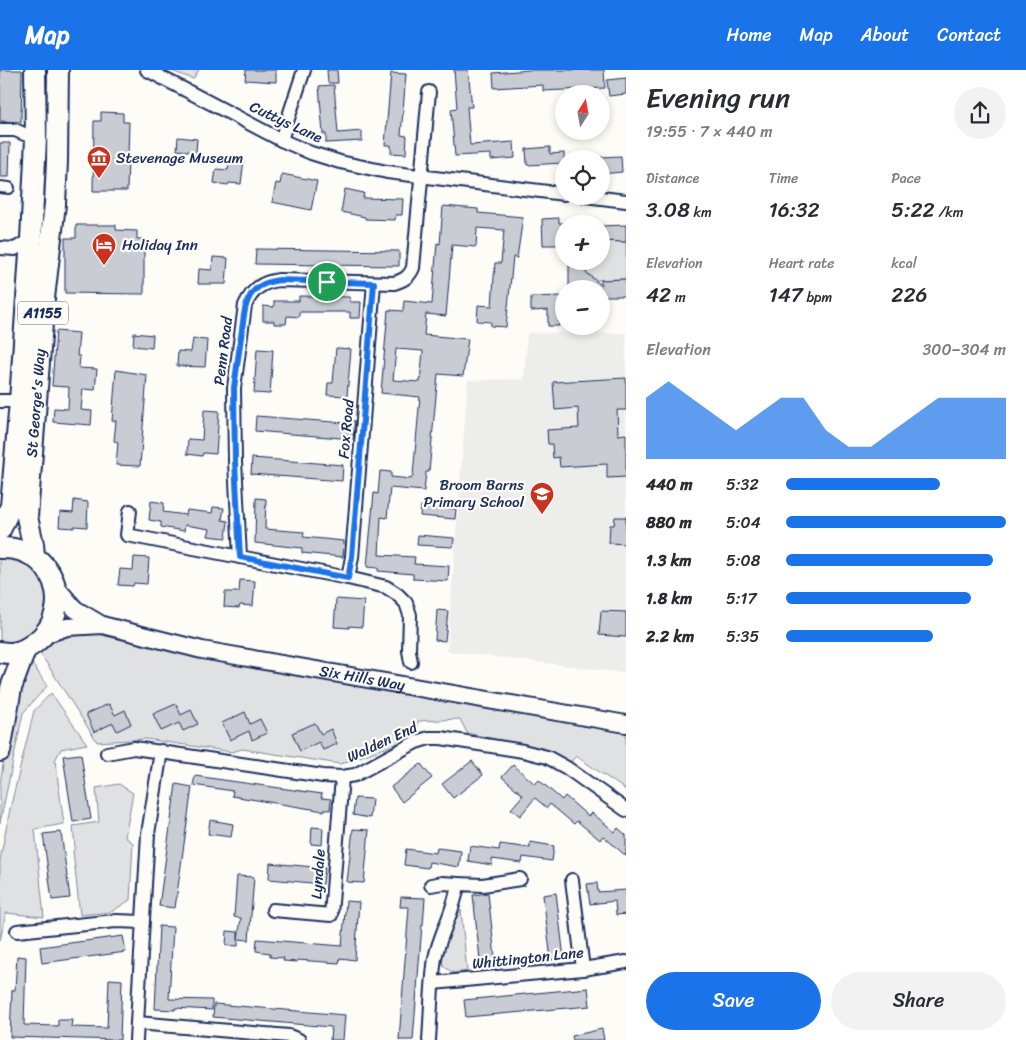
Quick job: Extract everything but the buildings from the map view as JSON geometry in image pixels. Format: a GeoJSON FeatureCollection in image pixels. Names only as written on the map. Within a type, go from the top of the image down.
{"type":"FeatureCollection","features":[{"type":"Feature","properties":{"kind":"main road","name":"St George's Way"},"geometry":{"type":"LineString","coordinates":[[0,530],[11,506],[10,401],[31,239],[36,139],[36,70]]}},
{"type":"Feature","properties":{"kind":"main road","name":"St George's Way"},"geometry":{"type":"LineString","coordinates":[[34,556],[27,517],[44,298],[58,161],[58,70]]}},
{"type":"Feature","properties":{"kind":"main road"},"geometry":{"type":"LineString","coordinates":[[0,548],[23,551],[34,556],[51,576],[56,587],[57,604],[54,618],[46,634],[25,650],[17,653],[0,652]]}},
{"type":"Feature","properties":{"kind":"main road"},"geometry":{"type":"LineString","coordinates":[[0,751],[11,688],[25,650]]}},
{"type":"Feature","properties":{"kind":"street","name":"Cuttys Lane"},"geometry":{"type":"LineString","coordinates":[[147,70],[280,140],[311,153],[346,164],[420,177],[555,193]]}},
{"type":"Feature","properties":{"kind":"street"},"geometry":{"type":"LineString","coordinates":[[280,140],[304,70]]}},
{"type":"Feature","properties":{"kind":"street"},"geometry":{"type":"LineString","coordinates":[[420,177],[429,92]]}},
{"type":"Feature","properties":{"kind":"street"},"geometry":{"type":"LineString","coordinates":[[0,130],[15,130],[36,139]]}},
{"type":"Feature","properties":{"kind":"street","name":"Penn Road"},"geometry":{"type":"LineString","coordinates":[[240,557],[235,462],[234,388],[244,315],[249,298],[264,283],[279,280],[394,283],[407,278],[413,268],[420,177]]}},
{"type":"Feature","properties":{"kind":"street"},"geometry":{"type":"LineString","coordinates":[[610,199],[626,201]]}},
{"type":"Feature","properties":{"kind":"street"},"geometry":{"type":"LineString","coordinates":[[0,248],[15,248],[31,239]]}},
{"type":"Feature","properties":{"kind":"street","name":"Fox Road"},"geometry":{"type":"LineString","coordinates":[[348,578],[352,557],[374,283]]}},
{"type":"Feature","properties":{"kind":"street"},"geometry":{"type":"LineString","coordinates":[[130,511],[127,535],[348,578],[386,588],[406,603],[410,615],[409,651],[411,662]]}},
{"type":"Feature","properties":{"kind":"street","name":"Six Hills Way"},"geometry":{"type":"LineString","coordinates":[[56,587],[75,609],[102,625],[202,650],[626,724]]}},
{"type":"Feature","properties":{"kind":"street","name":"Six Hills Way"},"geometry":{"type":"LineString","coordinates":[[46,634],[67,627],[102,625]]}},
{"type":"Feature","properties":{"kind":"street","name":"Walden End"},"geometry":{"type":"LineString","coordinates":[[107,753],[134,748],[323,776],[342,777],[355,775],[416,742],[429,738],[461,740],[547,757],[567,768],[626,810]]}},
{"type":"Feature","properties":{"kind":"street"},"geometry":{"type":"LineString","coordinates":[[136,1040],[148,834],[161,751]]}},
{"type":"Feature","properties":{"kind":"street","name":"Lyndale"},"geometry":{"type":"LineString","coordinates":[[273,910],[331,915],[342,777]]}},
{"type":"Feature","properties":{"kind":"street"},"geometry":{"type":"LineString","coordinates":[[430,885],[483,885],[520,879]]}},
{"type":"Feature","properties":{"kind":"street"},"geometry":{"type":"LineString","coordinates":[[572,880],[583,969]]}},
{"type":"Feature","properties":{"kind":"street"},"geometry":{"type":"LineString","coordinates":[[430,1040],[435,958],[441,935],[457,898],[458,884]]}},
{"type":"Feature","properties":{"kind":"street"},"geometry":{"type":"LineString","coordinates":[[17,931],[116,921],[142,922]]}},
{"type":"Feature","properties":{"kind":"street","name":"Whittington Lane"},"geometry":{"type":"LineString","coordinates":[[433,983],[583,969],[626,962]]}},
{"type":"Feature","properties":{"kind":"street"},"geometry":{"type":"LineString","coordinates":[[137,1023],[289,1036],[299,1040]]}},
{"type":"Feature","properties":{"kind":"shaded area"},"geometry":{"type":"Polygon","coordinates":[[[169,70],[199,70],[193,79],[169,70]]]}},
{"type":"Feature","properties":{"kind":"shaded area"},"geometry":{"type":"Polygon","coordinates":[[[610,241],[626,242],[626,279],[596,280],[584,271],[610,270],[610,241]]]}},
{"type":"Feature","properties":{"kind":"shaded area","name":"Broom Barns Primary School"},"geometry":{"type":"Polygon","coordinates":[[[527,333],[610,335],[610,333],[626,333],[626,673],[447,651],[468,380],[524,379],[527,333]]]}},
{"type":"Feature","properties":{"kind":"shaded area"},"geometry":{"type":"Polygon","coordinates":[[[0,556],[19,560],[35,570],[45,588],[47,598],[43,618],[32,635],[21,642],[0,645],[0,556]]]}},
{"type":"Feature","properties":{"kind":"shaded area"},"geometry":{"type":"Polygon","coordinates":[[[73,632],[103,632],[237,665],[626,727],[626,790],[576,756],[569,764],[548,751],[467,733],[460,719],[418,721],[413,738],[340,764],[242,749],[232,752],[146,739],[97,742],[40,653],[56,639],[73,632]]]}},
{"type":"Feature","properties":{"kind":"shaded area"},"geometry":{"type":"Polygon","coordinates":[[[30,660],[47,686],[23,713],[0,823],[0,784],[14,694],[30,660]]]}},
{"type":"Feature","properties":{"kind":"shaded area"},"geometry":{"type":"Polygon","coordinates":[[[51,693],[87,744],[61,749],[55,760],[64,824],[35,829],[44,917],[6,913],[0,941],[0,860],[10,809],[34,711],[51,693]]]}},
{"type":"Feature","properties":{"kind":"shaded area"},"geometry":{"type":"Polygon","coordinates":[[[119,784],[133,793],[125,837],[133,843],[130,900],[111,912],[80,915],[73,851],[75,848],[73,826],[99,822],[96,788],[119,784]]]}},
{"type":"Feature","properties":{"kind":"shaded area"},"geometry":{"type":"Polygon","coordinates":[[[461,910],[467,971],[454,973],[444,966],[442,954],[447,938],[461,910]]]}},
{"type":"Feature","properties":{"kind":"place","name":"Stevenage Museum"},"geometry":{"type":"Point","coordinates":[99,179]}},
{"type":"Feature","properties":{"kind":"place","name":"Holiday Inn"},"geometry":{"type":"Point","coordinates":[104,266]}},
{"type":"Feature","properties":{"kind":"place","name":"Broom Barns Primary School"},"geometry":{"type":"Point","coordinates":[542,515]}},
{"type":"Feature","properties":{"kind":"route"},"geometry":{"type":"LineString","coordinates":[[279,280],[327,282],[374,283],[352,557],[348,578],[240,557],[235,462],[234,388],[245,305],[254,291],[264,283],[279,280]]}}]}
